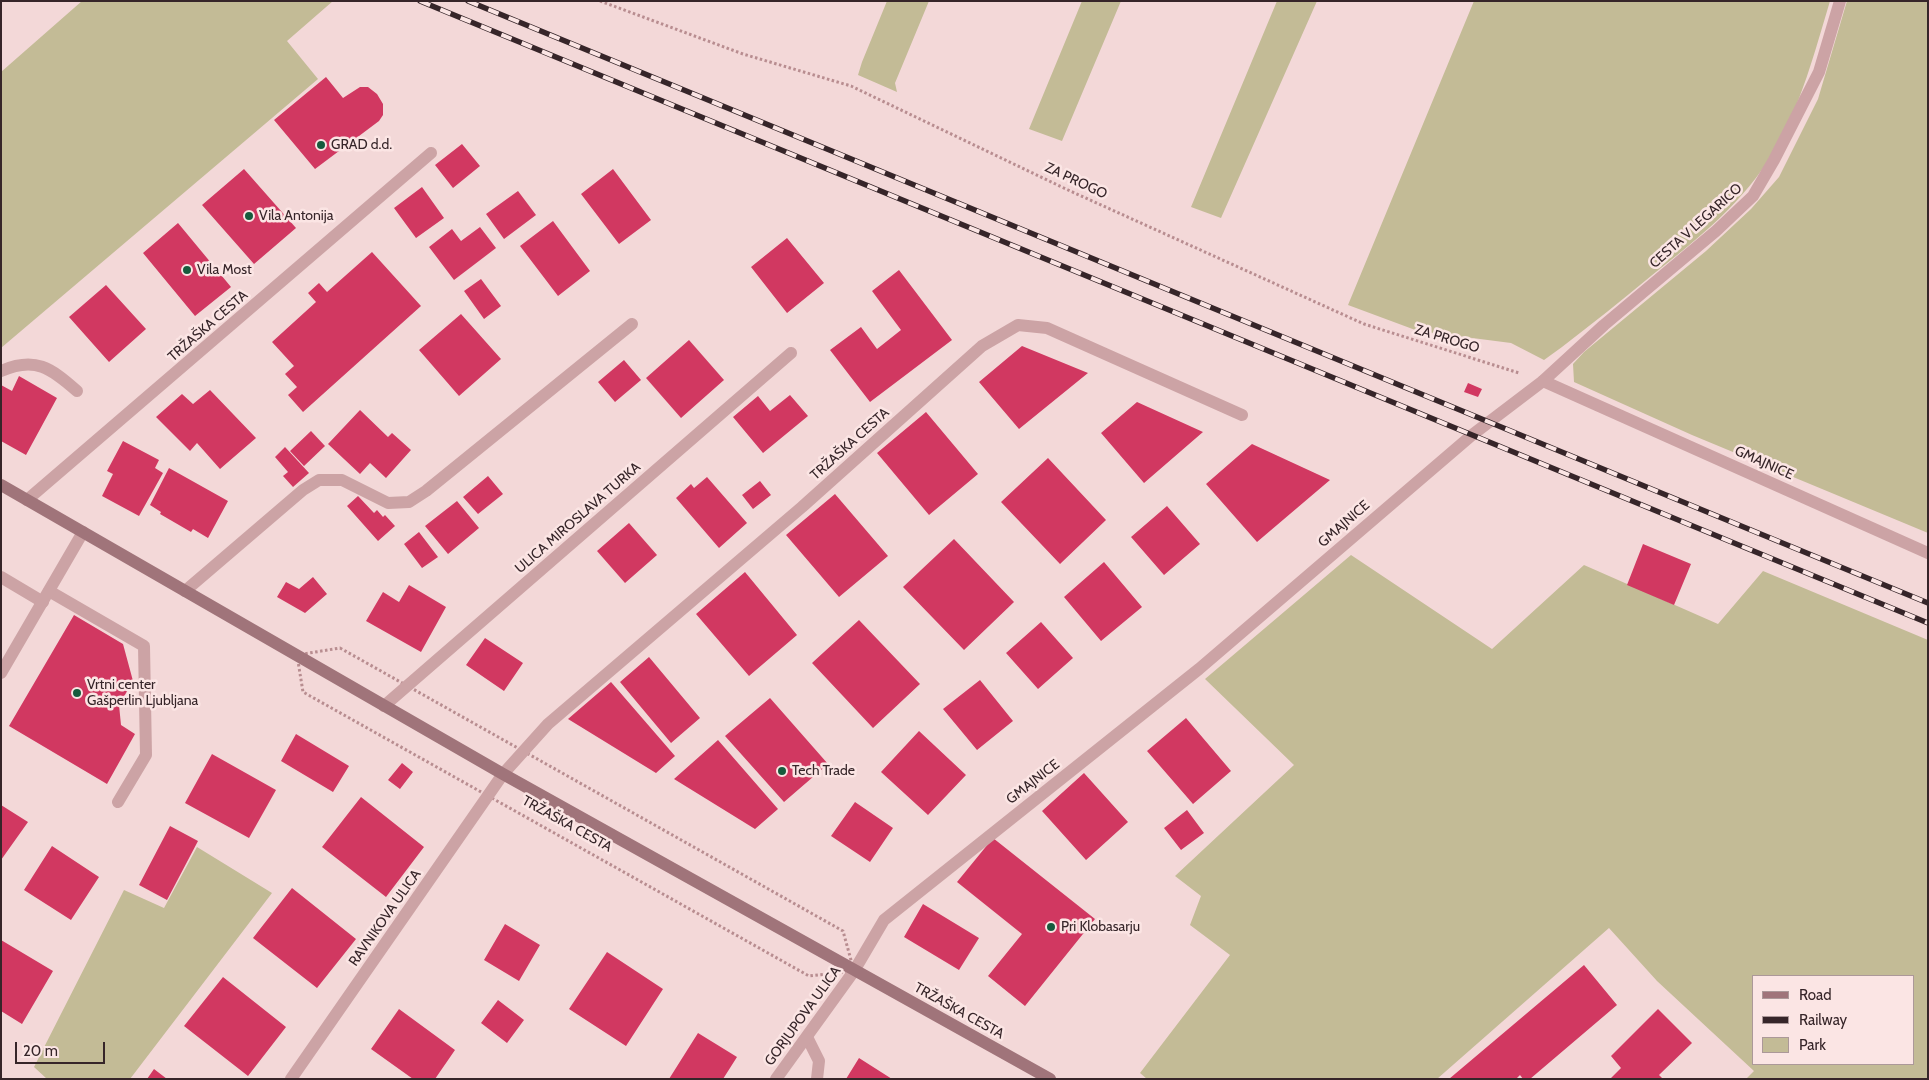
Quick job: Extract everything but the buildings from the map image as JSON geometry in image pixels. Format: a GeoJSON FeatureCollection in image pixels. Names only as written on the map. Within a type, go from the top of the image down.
{"type":"FeatureCollection","features":[{"type":"Feature","properties":{"kind":"main road","name":"TRŽAŠKA CESTA"},"geometry":{"type":"LineString","coordinates":[[1,485],[503,774],[1050,1079]]}},
{"type":"Feature","properties":{"kind":"street","name":"CESTA V LEGARICO"},"geometry":{"type":"LineString","coordinates":[[1543,381],[1604,326],[1716,232],[1752,196],[1774,160],[1819,72],[1840,1]]}},
{"type":"Feature","properties":{"kind":"street","name":"TRŽAŠKA CESTA"},"geometry":{"type":"LineString","coordinates":[[27,500],[431,153]]}},
{"type":"Feature","properties":{"kind":"street"},"geometry":{"type":"LineString","coordinates":[[185,591],[303,490],[319,480],[342,480],[388,503],[409,502],[426,491],[632,324]]}},
{"type":"Feature","properties":{"kind":"street","name":"TRŽAŠKA CESTA"},"geometry":{"type":"LineString","coordinates":[[503,774],[548,724],[802,506],[982,346],[1018,324],[1047,328],[1242,416]]}},
{"type":"Feature","properties":{"kind":"street","name":"ULICA MIROSLAVA TURKA"},"geometry":{"type":"LineString","coordinates":[[384,706],[791,353]]}},
{"type":"Feature","properties":{"kind":"street"},"geometry":{"type":"LineString","coordinates":[[1,371],[25,363],[44,367],[60,376],[77,391]]}},
{"type":"Feature","properties":{"kind":"street","name":"GMAJNICE"},"geometry":{"type":"LineString","coordinates":[[854,970],[884,920],[1199,669],[1465,441],[1543,381],[1928,553]]}},
{"type":"Feature","properties":{"kind":"street"},"geometry":{"type":"LineString","coordinates":[[1,673],[83,532]]}},
{"type":"Feature","properties":{"kind":"street"},"geometry":{"type":"LineString","coordinates":[[1,577],[46,596],[144,646],[146,755],[118,802]]}},
{"type":"Feature","properties":{"kind":"street","name":"RAVNIKOVA ULICA"},"geometry":{"type":"LineString","coordinates":[[291,1079],[503,774]]}},
{"type":"Feature","properties":{"kind":"street","name":"GORJUPOVA ULICA"},"geometry":{"type":"LineString","coordinates":[[776,1079],[854,970]]}},
{"type":"Feature","properties":{"kind":"street"},"geometry":{"type":"LineString","coordinates":[[807,1037],[819,1061],[817,1079]]}},
{"type":"Feature","properties":{"kind":"path","name":"ZA PROGO"},"geometry":{"type":"LineString","coordinates":[[600,1],[743,54],[851,86],[1068,190],[1364,324],[1543,381]]}},
{"type":"Feature","properties":{"kind":"path"},"geometry":{"type":"LineString","coordinates":[[297,655],[340,648],[408,686],[842,932],[854,970]]}},
{"type":"Feature","properties":{"kind":"path","name":"TRŽAŠKA CESTA"},"geometry":{"type":"LineString","coordinates":[[297,655],[303,692],[487,797],[809,976],[854,970]]}},
{"type":"Feature","properties":{"kind":"green space"},"geometry":{"type":"Polygon","coordinates":[[[82,1],[333,1],[287,41],[318,79],[1,348],[1,72],[82,1]]]}},
{"type":"Feature","properties":{"kind":"green space"},"geometry":{"type":"Polygon","coordinates":[[[887,1],[929,1],[895,83],[897,92],[858,75],[887,1]]]}},
{"type":"Feature","properties":{"kind":"green space"},"geometry":{"type":"Polygon","coordinates":[[[1082,1],[1121,1],[1062,141],[1029,129],[1082,1]]]}},
{"type":"Feature","properties":{"kind":"green space"},"geometry":{"type":"Polygon","coordinates":[[[1277,1],[1317,1],[1221,218],[1191,207],[1277,1]]]}},
{"type":"Feature","properties":{"kind":"green space"},"geometry":{"type":"Polygon","coordinates":[[[1474,1],[1830,1],[1800,96],[1784,133],[1763,169],[1735,203],[1703,234],[1596,321],[1544,360],[1511,343],[1418,331],[1348,305],[1474,1]]]}},
{"type":"Feature","properties":{"kind":"green space"},"geometry":{"type":"Polygon","coordinates":[[[1847,1],[1928,1],[1928,533],[1692,435],[1574,382],[1573,364],[1584,352],[1706,251],[1751,209],[1779,177],[1818,99],[1847,1]]]}},
{"type":"Feature","properties":{"kind":"green space"},"geometry":{"type":"Polygon","coordinates":[[[1351,555],[1492,649],[1584,565],[1718,624],[1763,571],[1928,640],[1928,1079],[1746,1079],[1754,1071],[1657,981],[1609,928],[1437,1079],[1147,1079],[1140,1073],[1230,955],[1190,925],[1201,896],[1175,876],[1294,765],[1205,679],[1351,555]]]}},
{"type":"Feature","properties":{"kind":"green space"},"geometry":{"type":"Polygon","coordinates":[[[197,847],[272,893],[130,1079],[47,1079],[34,1067],[124,890],[164,908],[197,847]]]}},
{"type":"Feature","properties":{"kind":"railway"},"geometry":{"type":"LineString","coordinates":[[420,1],[1928,623]]}},
{"type":"Feature","properties":{"kind":"railway"},"geometry":{"type":"LineString","coordinates":[[468,1],[1928,603]]}},
{"type":"Feature","properties":{"kind":"place","name":"GRAD d.d."},"geometry":{"type":"Point","coordinates":[321,145]}},
{"type":"Feature","properties":{"kind":"place","name":"Vila Antonija"},"geometry":{"type":"Point","coordinates":[249,216]}},
{"type":"Feature","properties":{"kind":"place","name":"Vila Most"},"geometry":{"type":"Point","coordinates":[187,270]}},
{"type":"Feature","properties":{"kind":"place","name":"Vrtni center Gašperlin Ljubljana"},"geometry":{"type":"Point","coordinates":[77,693]}},
{"type":"Feature","properties":{"kind":"place","name":"Tech Trade"},"geometry":{"type":"Point","coordinates":[782,771]}},
{"type":"Feature","properties":{"kind":"place","name":"Pri Klobasarju"},"geometry":{"type":"Point","coordinates":[1051,927]}}]}
